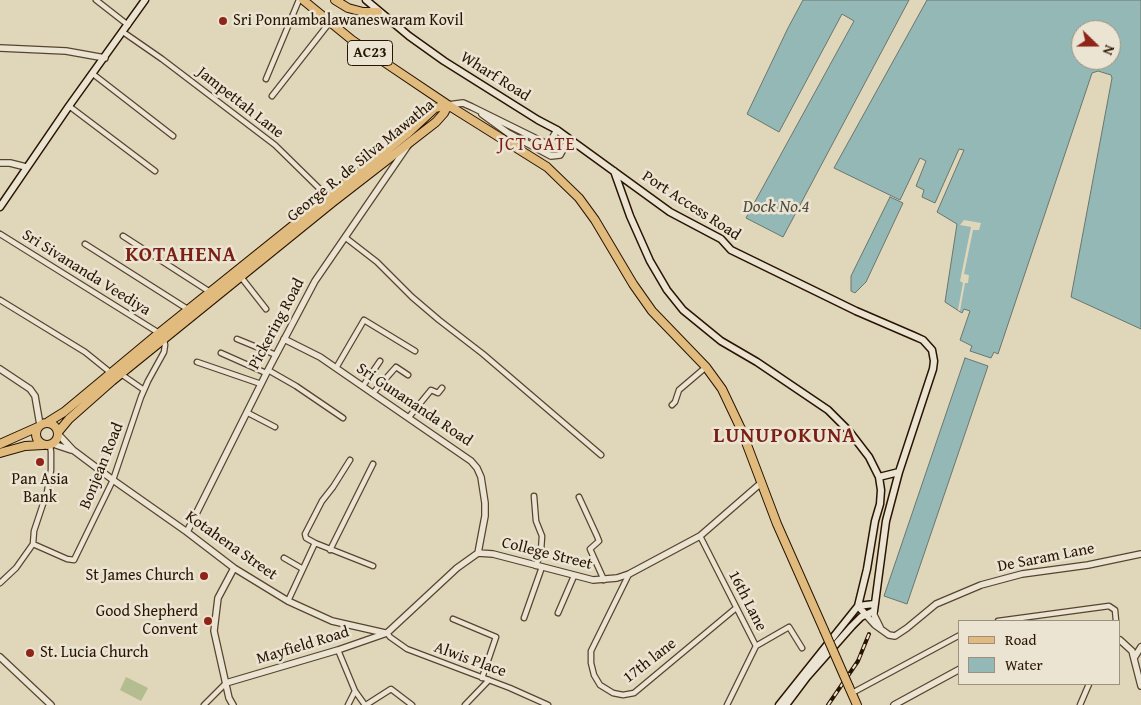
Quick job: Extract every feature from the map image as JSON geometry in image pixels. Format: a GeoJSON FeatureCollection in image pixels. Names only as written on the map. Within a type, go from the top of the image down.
{"type":"FeatureCollection","features":[{"type":"Feature","properties":{"kind":"main road"},"geometry":{"type":"LineString","coordinates":[[0,207],[145,0]]}},
{"type":"Feature","properties":{"kind":"main road","name":"AC23"},"geometry":{"type":"LineString","coordinates":[[303,0],[352,40],[448,104]]}},
{"type":"Feature","properties":{"kind":"main road"},"geometry":{"type":"LineString","coordinates":[[335,0],[355,10],[378,12]]}},
{"type":"Feature","properties":{"kind":"main road","name":"Wharf Road"},"geometry":{"type":"LineString","coordinates":[[366,0],[378,12],[444,61],[557,130],[614,170]]}},
{"type":"Feature","properties":{"kind":"main road"},"geometry":{"type":"LineString","coordinates":[[448,104],[555,172],[579,198],[595,220],[622,266],[652,311],[706,367],[722,389],[730,403],[761,483],[857,705]]}},
{"type":"Feature","properties":{"kind":"main road","name":"George R. de Silva Mawatha"},"geometry":{"type":"LineString","coordinates":[[48,422],[64,412],[112,373],[162,336],[241,276],[330,200],[407,134],[435,108],[448,104],[440,118],[330,200],[210,292],[189,310],[162,336],[121,374],[69,419],[59,433]]}},
{"type":"Feature","properties":{"kind":"main road","name":"Port Access Road"},"geometry":{"type":"LineString","coordinates":[[614,170],[670,212],[722,240],[731,250],[928,344],[933,354],[933,368],[899,472],[886,521],[872,607]]}},
{"type":"Feature","properties":{"kind":"main road","name":"Port Access Road"},"geometry":{"type":"LineString","coordinates":[[614,170],[635,228],[650,261],[667,290],[683,310],[721,341],[757,362],[828,410],[863,448],[879,477],[880,504],[858,606],[779,705]]}},
{"type":"Feature","properties":{"kind":"main road"},"geometry":{"type":"LineString","coordinates":[[0,444],[48,422],[55,425],[59,433],[49,444],[24,447],[0,453]]}},
{"type":"Feature","properties":{"kind":"main road"},"geometry":{"type":"LineString","coordinates":[[39,426],[36,434],[37,438],[42,444],[49,444]]}},
{"type":"Feature","properties":{"kind":"main road"},"geometry":{"type":"LineString","coordinates":[[879,477],[899,472]]}},
{"type":"Feature","properties":{"kind":"main road"},"geometry":{"type":"LineString","coordinates":[[786,705],[807,677],[852,626],[868,617],[872,607],[858,606]]}},
{"type":"Feature","properties":{"kind":"main road"},"geometry":{"type":"LineString","coordinates":[[858,606],[868,617]]}},
{"type":"Feature","properties":{"kind":"street"},"geometry":{"type":"LineString","coordinates":[[96,0],[128,25]]}},
{"type":"Feature","properties":{"kind":"street"},"geometry":{"type":"LineString","coordinates":[[266,79],[299,0]]}},
{"type":"Feature","properties":{"kind":"street"},"geometry":{"type":"LineString","coordinates":[[272,96],[330,22]]}},
{"type":"Feature","properties":{"kind":"street","name":"Jampettah Lane"},"geometry":{"type":"LineString","coordinates":[[123,32],[162,58],[275,146],[330,200]]}},
{"type":"Feature","properties":{"kind":"street"},"geometry":{"type":"LineString","coordinates":[[0,48],[66,51],[104,58]]}},
{"type":"Feature","properties":{"kind":"street"},"geometry":{"type":"LineString","coordinates":[[93,74],[173,136]]}},
{"type":"Feature","properties":{"kind":"street"},"geometry":{"type":"LineString","coordinates":[[448,104],[463,104],[472,107],[545,144],[550,142],[557,130]]}},
{"type":"Feature","properties":{"kind":"street"},"geometry":{"type":"LineString","coordinates":[[69,106],[155,171]]}},
{"type":"Feature","properties":{"kind":"street"},"geometry":{"type":"LineString","coordinates":[[472,107],[508,133],[546,155],[554,157],[560,155],[570,139]]}},
{"type":"Feature","properties":{"kind":"street","name":"Pickering Road"},"geometry":{"type":"LineString","coordinates":[[187,532],[315,281],[412,140]]}},
{"type":"Feature","properties":{"kind":"street"},"geometry":{"type":"LineString","coordinates":[[0,163],[10,163],[26,168]]}},
{"type":"Feature","properties":{"kind":"street","name":"Sri Sivananda Veediya"},"geometry":{"type":"LineString","coordinates":[[0,234],[162,336]]}},
{"type":"Feature","properties":{"kind":"street"},"geometry":{"type":"LineString","coordinates":[[123,236],[210,292]]}},
{"type":"Feature","properties":{"kind":"street"},"geometry":{"type":"LineString","coordinates":[[346,238],[378,262],[412,297],[483,354],[601,455]]}},
{"type":"Feature","properties":{"kind":"street"},"geometry":{"type":"LineString","coordinates":[[85,244],[189,310]]}},
{"type":"Feature","properties":{"kind":"street"},"geometry":{"type":"LineString","coordinates":[[241,276],[266,309]]}},
{"type":"Feature","properties":{"kind":"street"},"geometry":{"type":"LineString","coordinates":[[0,300],[85,352],[112,373]]}},
{"type":"Feature","properties":{"kind":"street"},"geometry":{"type":"LineString","coordinates":[[336,368],[364,320],[415,351]]}},
{"type":"Feature","properties":{"kind":"street","name":"Bonjean Road"},"geometry":{"type":"LineString","coordinates":[[34,544],[67,559],[74,560],[113,480],[144,390],[164,352],[165,345],[162,336]]}},
{"type":"Feature","properties":{"kind":"street"},"geometry":{"type":"LineString","coordinates":[[237,339],[276,355]]}},
{"type":"Feature","properties":{"kind":"street","name":"Sri Gunananda Road"},"geometry":{"type":"LineString","coordinates":[[284,339],[320,356],[472,461],[483,483],[485,503],[485,516],[478,553]]}},
{"type":"Feature","properties":{"kind":"street"},"geometry":{"type":"LineString","coordinates":[[221,353],[267,372],[302,390],[344,418]]}},
{"type":"Feature","properties":{"kind":"street"},"geometry":{"type":"LineString","coordinates":[[363,386],[380,361]]}},
{"type":"Feature","properties":{"kind":"street"},"geometry":{"type":"LineString","coordinates":[[197,362],[261,384]]}},
{"type":"Feature","properties":{"kind":"street"},"geometry":{"type":"LineString","coordinates":[[374,393],[396,367],[408,374]]}},
{"type":"Feature","properties":{"kind":"street"},"geometry":{"type":"LineString","coordinates":[[672,405],[679,390],[706,367]]}},
{"type":"Feature","properties":{"kind":"street"},"geometry":{"type":"LineString","coordinates":[[0,369],[30,389],[35,396],[39,426]]}},
{"type":"Feature","properties":{"kind":"street"},"geometry":{"type":"LineString","coordinates":[[121,374],[144,390]]}},
{"type":"Feature","properties":{"kind":"street"},"geometry":{"type":"LineString","coordinates":[[409,417],[431,390],[438,393],[442,388]]}},
{"type":"Feature","properties":{"kind":"street"},"geometry":{"type":"LineString","coordinates":[[248,412],[275,427]]}},
{"type":"Feature","properties":{"kind":"street","name":"Kotahena Street"},"geometry":{"type":"LineString","coordinates":[[59,433],[73,450],[113,480],[234,568],[288,601],[332,621],[387,633]]}},
{"type":"Feature","properties":{"kind":"street"},"geometry":{"type":"LineString","coordinates":[[0,583],[16,568],[34,544],[34,531],[48,485],[52,452],[49,444]]}},
{"type":"Feature","properties":{"kind":"street","name":"Kotahena Street"},"geometry":{"type":"LineString","coordinates":[[49,444],[73,450]]}},
{"type":"Feature","properties":{"kind":"street"},"geometry":{"type":"LineString","coordinates":[[350,460],[322,501],[305,534],[306,538],[315,543],[373,566]]}},
{"type":"Feature","properties":{"kind":"street"},"geometry":{"type":"LineString","coordinates":[[330,550],[373,464]]}},
{"type":"Feature","properties":{"kind":"street","name":"College Street"},"geometry":{"type":"LineString","coordinates":[[387,633],[457,568],[478,553],[493,554],[593,580],[604,580],[629,574],[700,536],[761,483]]}},
{"type":"Feature","properties":{"kind":"street"},"geometry":{"type":"LineString","coordinates":[[524,618],[539,566],[541,551],[542,536],[536,521],[534,496]]}},
{"type":"Feature","properties":{"kind":"street"},"geometry":{"type":"LineString","coordinates":[[579,497],[599,541],[590,549],[604,580]]}},
{"type":"Feature","properties":{"kind":"street","name":"16th Lane"},"geometry":{"type":"LineString","coordinates":[[700,536],[756,646],[727,705]]}},
{"type":"Feature","properties":{"kind":"street"},"geometry":{"type":"LineString","coordinates":[[288,601],[315,543]]}},
{"type":"Feature","properties":{"kind":"street","name":"De Saram Lane"},"geometry":{"type":"LineString","coordinates":[[882,630],[889,635],[895,636],[936,604],[981,585],[1022,574],[1088,565],[1141,554]]}},
{"type":"Feature","properties":{"kind":"street"},"geometry":{"type":"LineString","coordinates":[[284,558],[303,569]]}},
{"type":"Feature","properties":{"kind":"street"},"geometry":{"type":"LineString","coordinates":[[233,705],[229,698],[214,631],[218,598],[234,568]]}},
{"type":"Feature","properties":{"kind":"street","name":"17th lane"},"geometry":{"type":"LineString","coordinates":[[629,574],[591,651],[594,675],[600,685],[613,693],[623,696],[634,692],[736,608]]}},
{"type":"Feature","properties":{"kind":"street"},"geometry":{"type":"LineString","coordinates":[[558,613],[574,576]]}},
{"type":"Feature","properties":{"kind":"street"},"geometry":{"type":"LineString","coordinates":[[1005,620],[1109,606],[1115,610],[1116,620]]}},
{"type":"Feature","properties":{"kind":"street"},"geometry":{"type":"LineString","coordinates":[[872,607],[882,630]]}},
{"type":"Feature","properties":{"kind":"street"},"geometry":{"type":"LineString","coordinates":[[868,617],[882,630]]}},
{"type":"Feature","properties":{"kind":"street"},"geometry":{"type":"LineString","coordinates":[[453,619],[496,637],[482,678]]}},
{"type":"Feature","properties":{"kind":"street"},"geometry":{"type":"LineString","coordinates":[[756,646],[789,627],[802,648]]}},
{"type":"Feature","properties":{"kind":"street","name":"Mayfield Road"},"geometry":{"type":"LineString","coordinates":[[226,684],[387,633]]}},
{"type":"Feature","properties":{"kind":"street","name":"Alwis Place"},"geometry":{"type":"LineString","coordinates":[[387,633],[407,649],[548,705]]}},
{"type":"Feature","properties":{"kind":"street"},"geometry":{"type":"LineString","coordinates":[[850,690],[958,637]]}},
{"type":"Feature","properties":{"kind":"street"},"geometry":{"type":"LineString","coordinates":[[1121,641],[1130,647],[1139,671],[1141,686]]}},
{"type":"Feature","properties":{"kind":"street"},"geometry":{"type":"LineString","coordinates":[[1134,658],[1141,647]]}},
{"type":"Feature","properties":{"kind":"street"},"geometry":{"type":"LineString","coordinates":[[338,650],[355,691],[365,705],[391,689],[412,705]]}},
{"type":"Feature","properties":{"kind":"street"},"geometry":{"type":"LineString","coordinates":[[0,657],[51,705]]}},
{"type":"Feature","properties":{"kind":"street"},"geometry":{"type":"LineString","coordinates":[[894,705],[958,670]]}},
{"type":"Feature","properties":{"kind":"street"},"geometry":{"type":"LineString","coordinates":[[466,705],[489,680]]}},
{"type":"Feature","properties":{"kind":"street"},"geometry":{"type":"LineString","coordinates":[[204,705],[226,684]]}},
{"type":"Feature","properties":{"kind":"street"},"geometry":{"type":"LineString","coordinates":[[1080,705],[1089,685]]}},
{"type":"Feature","properties":{"kind":"street"},"geometry":{"type":"LineString","coordinates":[[348,705],[355,691]]}},
{"type":"Feature","properties":{"kind":"green space"},"geometry":{"type":"Polygon","coordinates":[[[126,677],[148,688],[141,701],[120,690],[126,677]]]}},
{"type":"Feature","properties":{"kind":"water","name":"Dock No.4"},"geometry":{"type":"Polygon","coordinates":[[[803,0],[909,0],[783,237],[746,218],[854,21],[842,14],[779,132],[747,114],[803,0]]]}},
{"type":"Feature","properties":{"kind":"water"},"geometry":{"type":"Polygon","coordinates":[[[927,0],[1141,0],[1141,329],[1071,297],[1112,78],[1111,75],[1098,71],[1092,73],[998,354],[994,352],[991,358],[970,351],[972,346],[960,340],[970,311],[964,309],[962,313],[945,302],[957,224],[937,212],[964,150],[959,149],[935,203],[922,197],[924,190],[916,186],[926,161],[920,158],[900,200],[834,168],[927,0]]]}},
{"type":"Feature","properties":{"kind":"water"},"geometry":{"type":"Polygon","coordinates":[[[890,197],[903,203],[866,282],[855,293],[851,291],[851,276],[890,197]]]}},
{"type":"Feature","properties":{"kind":"water"},"geometry":{"type":"Polygon","coordinates":[[[965,358],[988,366],[907,604],[884,596],[965,358]]]}},
{"type":"Feature","properties":{"kind":"pier"},"geometry":{"type":"Polygon","coordinates":[[[964,220],[981,223],[979,230],[973,230],[964,274],[969,275],[968,283],[965,283],[960,311],[958,310],[963,283],[960,281],[971,227],[960,225],[964,220]]]}},
{"type":"Feature","properties":{"kind":"railway"},"geometry":{"type":"LineString","coordinates":[[828,705],[858,661],[869,634]]}},
{"type":"Feature","properties":{"kind":"place","name":"Sri Ponnambalawaneswaram Kovil"},"geometry":{"type":"Point","coordinates":[223,21]}},
{"type":"Feature","properties":{"kind":"place","name":"Pan Asia Bank"},"geometry":{"type":"Point","coordinates":[40,462]}},
{"type":"Feature","properties":{"kind":"place","name":"St James Church"},"geometry":{"type":"Point","coordinates":[204,576]}},
{"type":"Feature","properties":{"kind":"place","name":"Good Shepherd Convent"},"geometry":{"type":"Point","coordinates":[208,621]}},
{"type":"Feature","properties":{"kind":"place","name":"St. Lucia Church"},"geometry":{"type":"Point","coordinates":[30,653]}},
{"type":"Feature","properties":{"kind":"district","name":"JCT GATE"},"geometry":{"type":"Point","coordinates":[537,145]}},
{"type":"Feature","properties":{"kind":"district","name":"KOTAHENA"},"geometry":{"type":"Point","coordinates":[181,256]}},
{"type":"Feature","properties":{"kind":"district","name":"LUNUPOKUNA"},"geometry":{"type":"Point","coordinates":[785,437]}}]}
